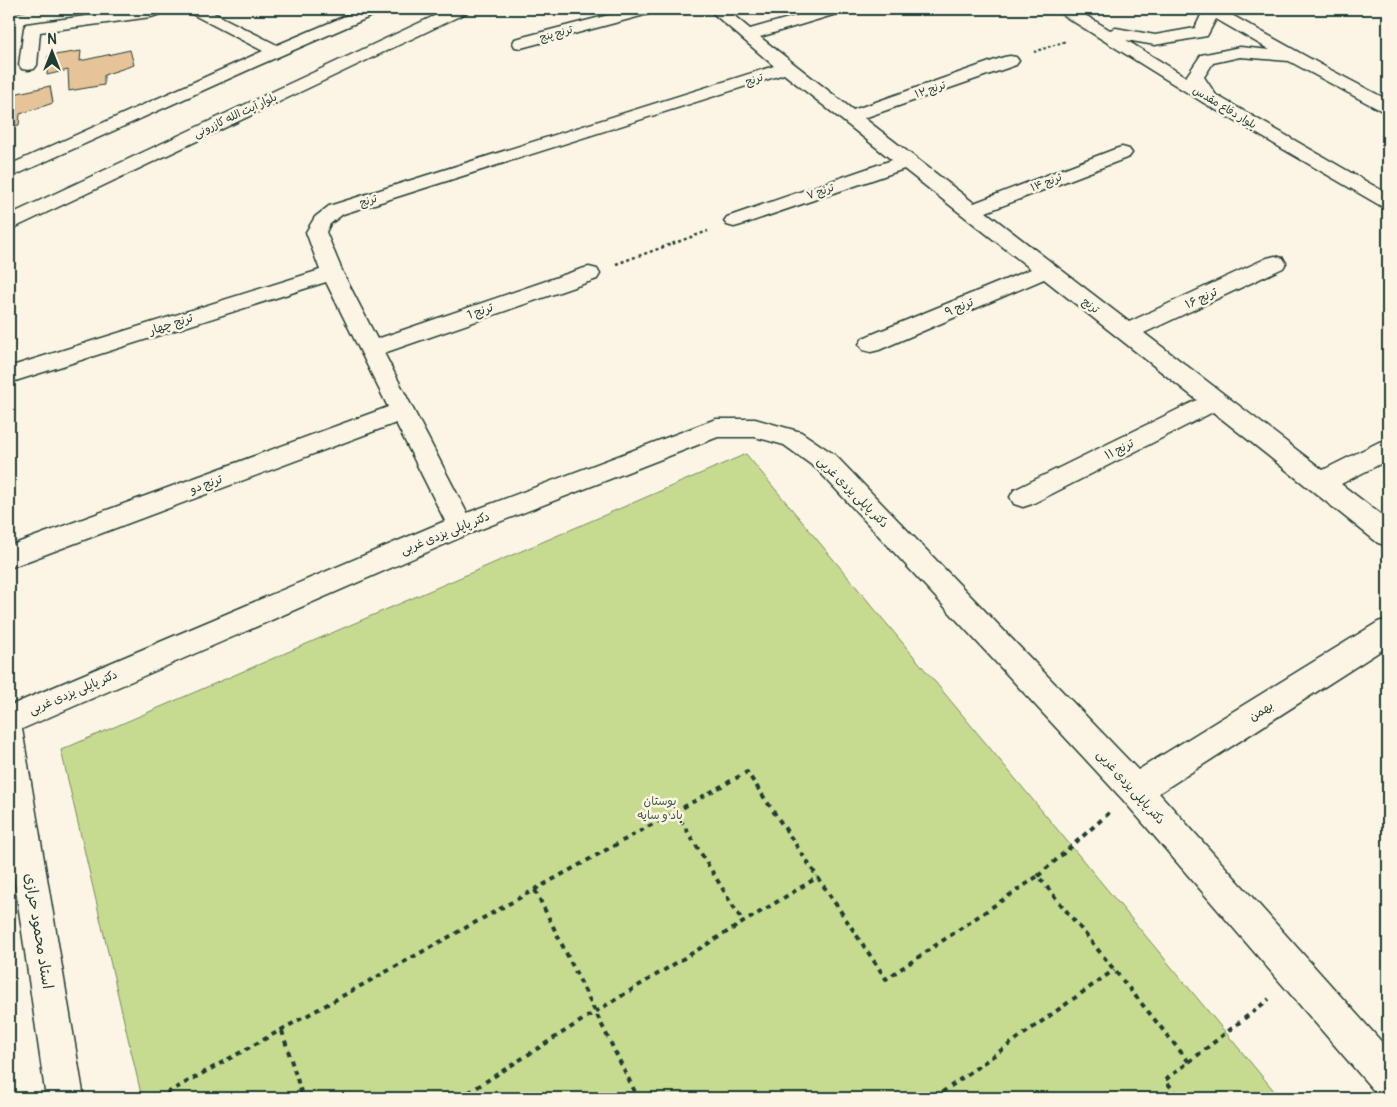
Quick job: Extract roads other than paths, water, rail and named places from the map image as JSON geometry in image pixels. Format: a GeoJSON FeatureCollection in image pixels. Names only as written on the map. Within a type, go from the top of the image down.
{"type":"FeatureCollection","features":[{"type":"Feature","properties":{"kind":"street"},"geometry":{"type":"LineString","coordinates":[[28,66],[32,28],[151,12],[161,9]]}},
{"type":"Feature","properties":{"kind":"street"},"geometry":{"type":"LineString","coordinates":[[194,9],[277,51]]}},
{"type":"Feature","properties":{"kind":"street"},"geometry":{"type":"LineString","coordinates":[[9,172],[277,51],[375,9]]}},
{"type":"Feature","properties":{"kind":"street","name":"بلوار آیت الله کازرونی"},"geometry":{"type":"LineString","coordinates":[[9,223],[462,9]]}},
{"type":"Feature","properties":{"kind":"street","name":"ترنج پنج"},"geometry":{"type":"LineString","coordinates":[[520,43],[650,9]]}},
{"type":"Feature","properties":{"kind":"street"},"geometry":{"type":"LineString","coordinates":[[716,9],[787,68]]}},
{"type":"Feature","properties":{"kind":"street"},"geometry":{"type":"LineString","coordinates":[[747,35],[837,9]]}},
{"type":"Feature","properties":{"kind":"street","name":"بلوار دفاع مقدس"},"geometry":{"type":"LineString","coordinates":[[1064,9],[1100,29],[1210,99],[1388,202]]}},
{"type":"Feature","properties":{"kind":"street"},"geometry":{"type":"LineString","coordinates":[[1100,29],[1155,40],[1201,32],[1211,9],[1388,107]]}},
{"type":"Feature","properties":{"kind":"street"},"geometry":{"type":"LineString","coordinates":[[313,36],[356,58]]}},
{"type":"Feature","properties":{"kind":"street"},"geometry":{"type":"LineString","coordinates":[[1210,99],[1195,77],[1207,59],[1240,52],[1283,56],[1322,72]]}},
{"type":"Feature","properties":{"kind":"street","name":"ترنج ۱۲"},"geometry":{"type":"LineString","coordinates":[[850,117],[1010,61]]}},
{"type":"Feature","properties":{"kind":"street","name":"ترنج"},"geometry":{"type":"LineString","coordinates":[[461,526],[332,273],[316,232],[322,221],[336,210],[787,68],[1388,535]]}},
{"type":"Feature","properties":{"kind":"street","name":"ترنج ۱۴"},"geometry":{"type":"LineString","coordinates":[[971,211],[1122,153]]}},
{"type":"Feature","properties":{"kind":"street","name":"ترنج ۷"},"geometry":{"type":"LineString","coordinates":[[734,221],[906,161]]}},
{"type":"Feature","properties":{"kind":"street","name":"ترنج ۱۶"},"geometry":{"type":"LineString","coordinates":[[1126,332],[1275,263]]}},
{"type":"Feature","properties":{"kind":"street","name":"ترنج ۹"},"geometry":{"type":"LineString","coordinates":[[871,344],[1047,270]]}},
{"type":"Feature","properties":{"kind":"street","name":"ترنج چهار"},"geometry":{"type":"LineString","coordinates":[[9,375],[332,273]]}},
{"type":"Feature","properties":{"kind":"street","name":"ترنج 1"},"geometry":{"type":"LineString","coordinates":[[371,349],[589,274]]}},
{"type":"Feature","properties":{"kind":"street","name":"ترنج ۱۱"},"geometry":{"type":"LineString","coordinates":[[1023,496],[1215,401]]}},
{"type":"Feature","properties":{"kind":"street","name":"ترنج دو"},"geometry":{"type":"LineString","coordinates":[[9,557],[403,412]]}},
{"type":"Feature","properties":{"kind":"street","name":"دکتر پاپلی یزدی غربی"},"geometry":{"type":"LineString","coordinates":[[9,720],[461,526],[716,428],[755,428],[792,438],[826,462],[1135,790],[1388,1077]]}},
{"type":"Feature","properties":{"kind":"street"},"geometry":{"type":"LineString","coordinates":[[1321,483],[1388,449]]}},
{"type":"Feature","properties":{"kind":"street","name":"بهمن"},"geometry":{"type":"LineString","coordinates":[[1135,790],[1388,631]]}},
{"type":"Feature","properties":{"kind":"street","name":"استاد محمود حرازی"},"geometry":{"type":"LineString","coordinates":[[9,734],[65,1098]]}},
{"type":"Feature","properties":{"kind":"park label","name":"بوستان باد و سایه"},"geometry":{"type":"Point","coordinates":[660,808]}}]}
